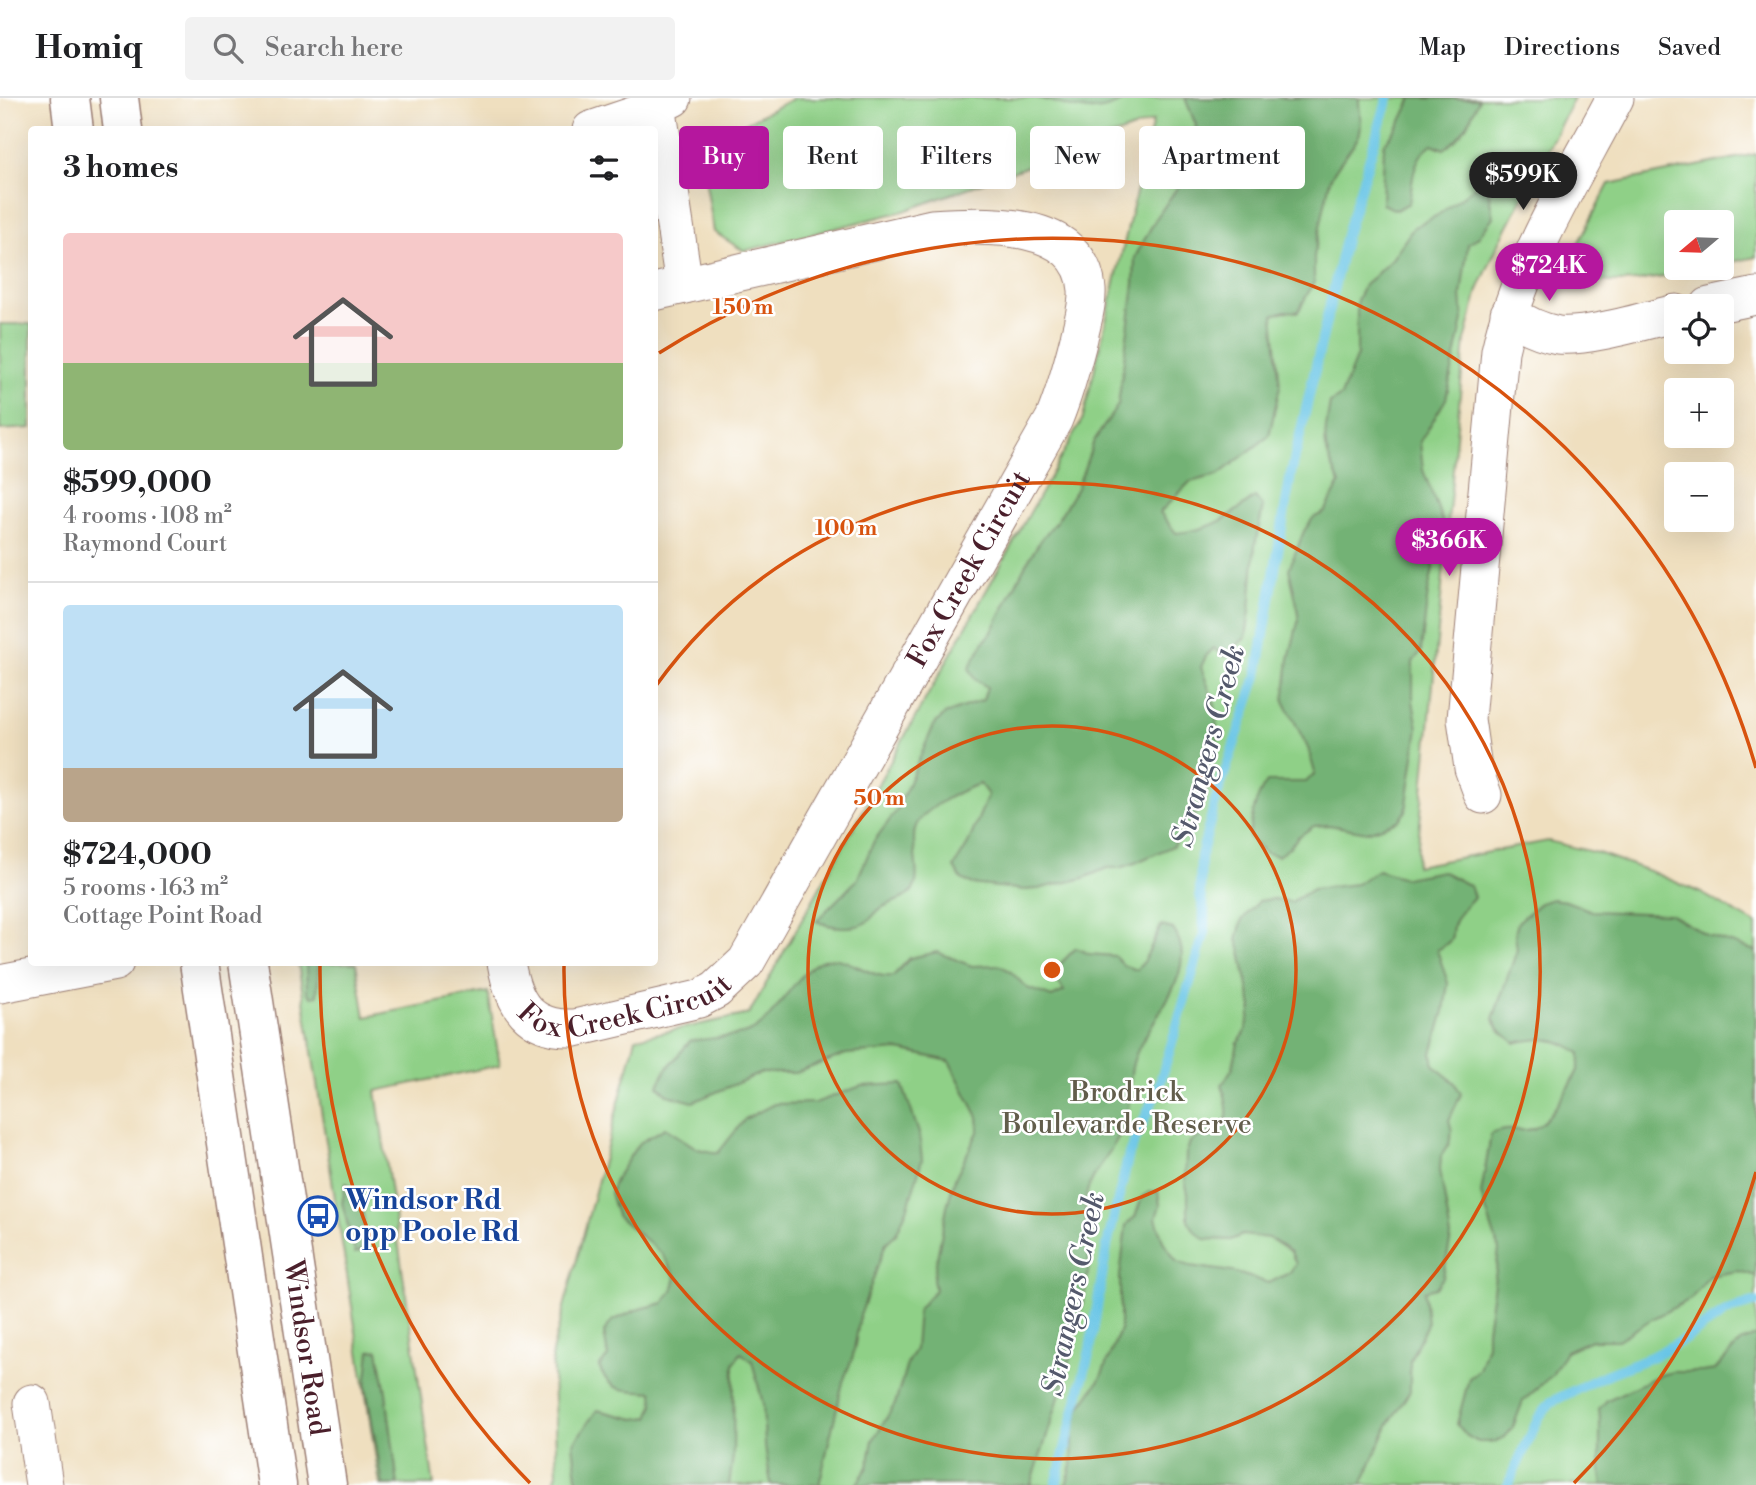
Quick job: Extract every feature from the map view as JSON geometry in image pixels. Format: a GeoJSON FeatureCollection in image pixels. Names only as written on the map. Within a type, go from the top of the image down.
{"type":"FeatureCollection","features":[{"type":"Feature","properties":{"kind":"main road"},"geometry":{"type":"LineString","coordinates":[[70,98],[74,126]]}},
{"type":"Feature","properties":{"kind":"main road"},"geometry":{"type":"LineString","coordinates":[[119,98],[122,126]]}},
{"type":"Feature","properties":{"kind":"main road","name":"Windsor Road"},"geometry":{"type":"LineString","coordinates":[[200,966],[277,1485]]}},
{"type":"Feature","properties":{"kind":"main road","name":"Windsor Road"},"geometry":{"type":"LineString","coordinates":[[249,966],[327,1485]]}},
{"type":"Feature","properties":{"kind":"street"},"geometry":{"type":"LineString","coordinates":[[1483,795],[1467,740],[1466,708],[1500,351],[1508,314],[1522,277],[1615,98]]}},
{"type":"Feature","properties":{"kind":"street"},"geometry":{"type":"LineString","coordinates":[[602,126],[665,102]]}},
{"type":"Feature","properties":{"kind":"street","name":"Fox Creek Circuit"},"geometry":{"type":"LineString","coordinates":[[507,966],[514,997],[524,1010],[536,1020],[561,1029],[699,999],[716,990],[746,962],[1054,419],[1070,376],[1087,292],[1085,276],[1079,262],[1058,242],[1045,236],[1013,229],[967,226],[932,228],[669,289],[665,102]]}},
{"type":"Feature","properties":{"kind":"street"},"geometry":{"type":"LineString","coordinates":[[1734,301],[1756,296]]}},
{"type":"Feature","properties":{"kind":"street"},"geometry":{"type":"LineString","coordinates":[[1508,314],[1525,325],[1561,335],[1579,334],[1664,316]]}},
{"type":"Feature","properties":{"kind":"street"},"geometry":{"type":"LineString","coordinates":[[0,984],[94,966]]}},
{"type":"Feature","properties":{"kind":"street"},"geometry":{"type":"LineString","coordinates":[[32,1403],[44,1485]]}},
{"type":"Feature","properties":{"kind":"green space","name":"Brodrick Boulevarde Reserve"},"geometry":{"type":"Polygon","coordinates":[[[794,98],[1574,98],[1498,245],[1478,290],[1465,341],[1416,866],[1548,841],[1601,854],[1652,872],[1701,893],[1756,924],[1756,1485],[552,1485],[557,1474],[552,1352],[636,1038],[749,1014],[1083,418],[1139,180],[1139,189],[1305,189],[1305,126],[1152,126],[1153,121],[1125,131],[1125,126],[1030,126],[1030,165],[1016,171],[1016,126],[897,126],[897,189],[965,189],[904,211],[744,251],[714,232],[707,189],[769,189],[769,126],[740,126],[794,98]]]}},
{"type":"Feature","properties":{"kind":"green space"},"geometry":{"type":"Polygon","coordinates":[[[1037,98],[1128,98],[1104,109],[1083,110],[1037,98]]]}},
{"type":"Feature","properties":{"kind":"green space"},"geometry":{"type":"Polygon","coordinates":[[[1185,98],[1359,98],[1360,132],[1330,180],[1314,256],[1314,282],[1298,312],[1285,311],[1273,315],[1280,386],[1269,436],[1218,475],[1190,482],[1160,512],[1176,533],[1219,522],[1255,497],[1263,507],[1255,545],[1246,637],[1225,657],[1214,648],[1201,667],[1215,705],[1218,738],[1206,794],[1190,825],[1173,846],[1120,868],[1107,868],[1084,878],[1025,890],[971,884],[960,878],[954,867],[968,844],[988,795],[980,784],[943,801],[918,822],[914,836],[916,883],[911,893],[880,909],[863,924],[849,927],[816,921],[857,880],[874,841],[897,810],[934,725],[945,714],[983,700],[987,687],[976,680],[969,668],[992,632],[1026,564],[1077,488],[1094,441],[1118,405],[1135,257],[1155,220],[1176,189],[1305,189],[1305,126],[1196,125],[1185,98]]]}},
{"type":"Feature","properties":{"kind":"green space"},"geometry":{"type":"Polygon","coordinates":[[[1412,98],[1479,99],[1457,139],[1444,149],[1432,144],[1425,150],[1414,170],[1409,203],[1396,210],[1382,204],[1384,145],[1400,123],[1412,98]]]}},
{"type":"Feature","properties":{"kind":"green space"},"geometry":{"type":"Polygon","coordinates":[[[1756,154],[1756,257],[1734,262],[1734,210],[1664,210],[1664,276],[1615,282],[1581,277],[1565,269],[1609,184],[1756,154]]]}},
{"type":"Feature","properties":{"kind":"green space"},"geometry":{"type":"Polygon","coordinates":[[[1476,186],[1488,188],[1493,217],[1478,237],[1468,244],[1461,295],[1463,320],[1446,399],[1420,442],[1423,470],[1443,522],[1428,592],[1421,651],[1413,662],[1413,701],[1418,728],[1406,811],[1398,821],[1367,832],[1329,825],[1314,826],[1278,856],[1264,852],[1249,837],[1254,808],[1267,782],[1306,782],[1315,773],[1308,748],[1284,701],[1289,659],[1298,622],[1298,609],[1289,569],[1304,531],[1313,518],[1325,512],[1340,483],[1327,452],[1326,428],[1330,403],[1341,396],[1357,355],[1357,300],[1364,286],[1392,259],[1414,227],[1438,215],[1476,186]]]}},
{"type":"Feature","properties":{"kind":"green space"},"geometry":{"type":"Polygon","coordinates":[[[0,324],[28,324],[28,428],[0,430],[0,324]]]}},
{"type":"Feature","properties":{"kind":"green space"},"geometry":{"type":"Polygon","coordinates":[[[1378,870],[1405,878],[1442,871],[1470,886],[1474,897],[1456,919],[1449,942],[1437,950],[1448,983],[1444,1011],[1432,1053],[1434,1066],[1454,1082],[1461,1094],[1449,1120],[1452,1131],[1449,1144],[1441,1156],[1440,1170],[1451,1237],[1443,1277],[1436,1288],[1424,1291],[1427,1324],[1410,1360],[1410,1391],[1388,1425],[1362,1485],[1066,1485],[1072,1465],[1073,1434],[1080,1408],[1100,1379],[1120,1330],[1120,1276],[1126,1225],[1135,1217],[1142,1197],[1149,1192],[1158,1191],[1160,1205],[1156,1218],[1163,1241],[1177,1262],[1233,1272],[1269,1283],[1289,1273],[1296,1264],[1291,1252],[1269,1238],[1242,1235],[1231,1240],[1205,1239],[1195,1231],[1188,1220],[1186,1154],[1190,1142],[1219,1127],[1227,1117],[1222,1085],[1233,1067],[1238,1043],[1245,1033],[1252,1008],[1237,940],[1242,920],[1259,901],[1272,899],[1291,902],[1313,889],[1356,884],[1378,870]]]}},
{"type":"Feature","properties":{"kind":"green space"},"geometry":{"type":"Polygon","coordinates":[[[1552,899],[1566,901],[1592,911],[1670,914],[1709,936],[1756,951],[1756,1276],[1738,1271],[1709,1276],[1691,1299],[1618,1340],[1591,1340],[1566,1351],[1552,1375],[1523,1401],[1513,1427],[1505,1437],[1494,1442],[1478,1442],[1467,1436],[1457,1424],[1469,1378],[1479,1370],[1487,1344],[1499,1250],[1481,1194],[1491,1134],[1504,1130],[1535,1128],[1553,1111],[1580,1064],[1580,1053],[1556,1041],[1541,1039],[1515,1043],[1499,1029],[1493,1019],[1517,950],[1515,934],[1518,922],[1540,903],[1552,899]]]}},
{"type":"Feature","properties":{"kind":"green space"},"geometry":{"type":"Polygon","coordinates":[[[1161,926],[1173,929],[1181,945],[1182,962],[1169,996],[1139,1047],[1133,1063],[1128,1114],[1123,1129],[1088,1188],[1085,1213],[1089,1265],[1085,1293],[1065,1376],[1031,1485],[856,1485],[868,1467],[873,1440],[895,1404],[908,1361],[915,1349],[918,1309],[935,1290],[933,1279],[947,1206],[955,1178],[979,1130],[978,1117],[949,1061],[899,1050],[846,1054],[796,1073],[761,1073],[693,1102],[668,1095],[658,1086],[665,1071],[690,1041],[735,1036],[759,1026],[806,971],[827,959],[843,960],[876,974],[893,976],[910,958],[937,952],[972,966],[998,965],[1009,970],[1027,988],[1052,997],[1064,991],[1057,980],[1057,967],[1076,948],[1089,954],[1115,956],[1123,965],[1136,970],[1143,963],[1161,926]]]}},
{"type":"Feature","properties":{"kind":"green space"},"geometry":{"type":"Polygon","coordinates":[[[298,966],[356,966],[365,1017],[488,992],[500,1065],[376,1091],[434,1485],[380,1485],[298,966]]]}},
{"type":"Feature","properties":{"kind":"green space"},"geometry":{"type":"Polygon","coordinates":[[[306,966],[319,966],[317,996],[311,997],[307,992],[306,966]]]}},
{"type":"Feature","properties":{"kind":"green space"},"geometry":{"type":"Polygon","coordinates":[[[902,1084],[919,1133],[922,1160],[908,1207],[896,1234],[886,1243],[860,1316],[853,1356],[843,1382],[819,1485],[771,1485],[765,1446],[763,1404],[752,1361],[741,1353],[734,1363],[733,1457],[729,1485],[578,1485],[573,1444],[597,1410],[635,1419],[649,1417],[654,1405],[653,1392],[621,1389],[609,1382],[599,1367],[608,1357],[604,1332],[612,1321],[636,1310],[663,1303],[672,1291],[676,1277],[662,1254],[617,1216],[610,1193],[615,1180],[638,1144],[665,1128],[698,1149],[718,1153],[745,1119],[774,1104],[815,1103],[861,1086],[902,1084]]]}},
{"type":"Feature","properties":{"kind":"green space"},"geometry":{"type":"Polygon","coordinates":[[[346,1183],[359,1190],[363,1213],[363,1244],[361,1251],[355,1253],[342,1203],[346,1183]]]}},
{"type":"Feature","properties":{"kind":"green space"},"geometry":{"type":"Polygon","coordinates":[[[1756,1336],[1756,1485],[1603,1485],[1599,1409],[1607,1400],[1660,1375],[1715,1370],[1740,1342],[1756,1336]]]}},
{"type":"Feature","properties":{"kind":"green space"},"geometry":{"type":"Polygon","coordinates":[[[378,1350],[398,1485],[383,1485],[366,1387],[370,1351],[378,1350]]]}},
{"type":"Feature","properties":{"kind":"waterway","name":"Strangers Creek"},"geometry":{"type":"LineString","coordinates":[[1056,1485],[1090,1350],[1107,1246],[1129,1154],[1159,1086],[1204,935],[1204,910],[1200,895],[1201,856],[1216,799],[1257,676],[1291,474],[1346,235],[1388,98]]}},
{"type":"Feature","properties":{"kind":"waterway"},"geometry":{"type":"LineString","coordinates":[[1508,1485],[1539,1417],[1551,1402],[1603,1376],[1651,1357],[1685,1339],[1727,1311],[1756,1302]]}},
{"type":"Feature","properties":{"kind":"place","name":"Windsor Rd opp Poole Rd"},"geometry":{"type":"Point","coordinates":[318,1216]}}]}
